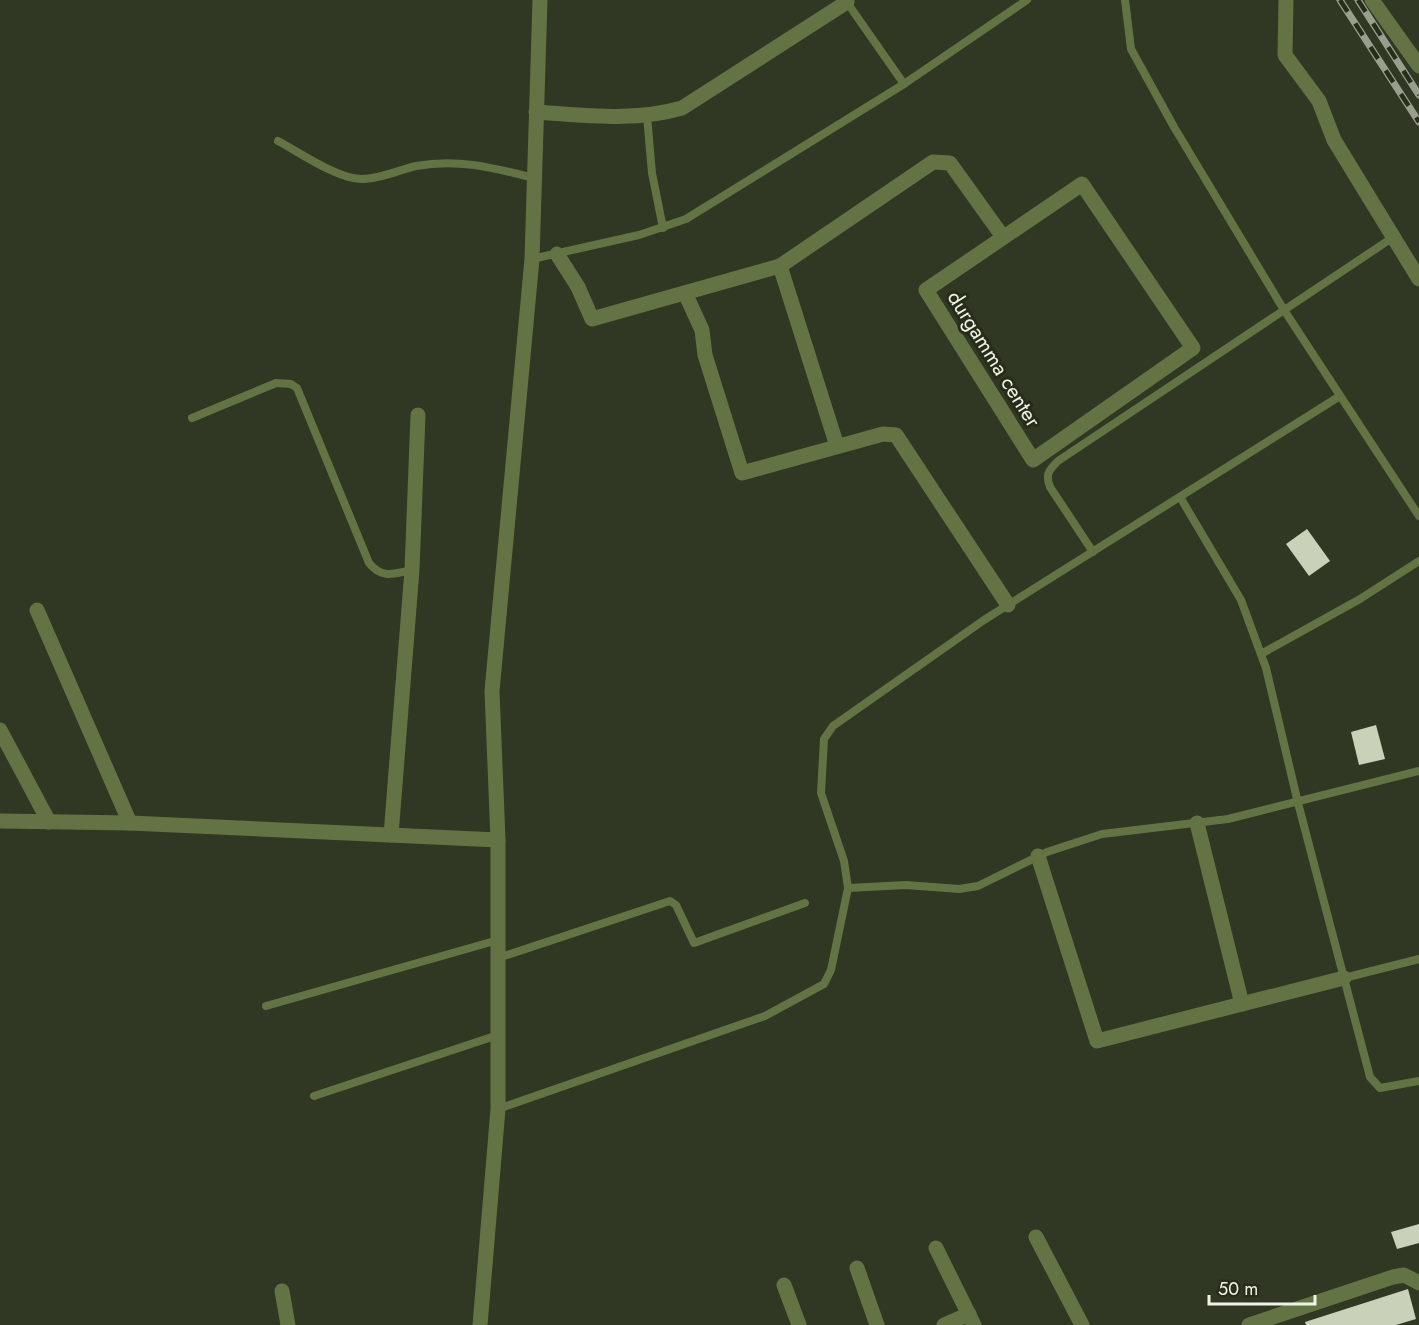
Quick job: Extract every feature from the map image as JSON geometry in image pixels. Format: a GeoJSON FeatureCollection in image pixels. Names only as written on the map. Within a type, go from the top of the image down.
{"type":"FeatureCollection","features":[{"type":"Feature","properties":{"kind":"street"},"geometry":{"type":"LineString","coordinates":[[480,1325],[498,1109],[498,840],[492,691],[532,259],[540,0]]}},
{"type":"Feature","properties":{"kind":"street"},"geometry":{"type":"LineString","coordinates":[[1286,0],[1285,55],[1319,101],[1334,140],[1419,279]]}},
{"type":"Feature","properties":{"kind":"street"},"geometry":{"type":"LineString","coordinates":[[1372,0],[1419,66]]}},
{"type":"Feature","properties":{"kind":"street"},"geometry":{"type":"LineString","coordinates":[[536,112],[626,118],[647,117],[681,108],[846,1]]}},
{"type":"Feature","properties":{"kind":"street"},"geometry":{"type":"LineString","coordinates":[[557,254],[578,287],[592,319],[780,266],[933,162],[950,163],[1003,237]]}},
{"type":"Feature","properties":{"kind":"street","name":"durgamma center"},"geometry":{"type":"LineString","coordinates":[[1082,184],[1192,348],[1033,460],[926,290],[1003,237],[1082,184]]}},
{"type":"Feature","properties":{"kind":"street"},"geometry":{"type":"LineString","coordinates":[[780,266],[837,446]]}},
{"type":"Feature","properties":{"kind":"street"},"geometry":{"type":"LineString","coordinates":[[685,293],[702,330],[705,355],[742,473],[883,434],[896,435],[1008,605]]}},
{"type":"Feature","properties":{"kind":"street"},"geometry":{"type":"LineString","coordinates":[[391,835],[412,570],[418,415]]}},
{"type":"Feature","properties":{"kind":"street"},"geometry":{"type":"LineString","coordinates":[[37,610],[130,823]]}},
{"type":"Feature","properties":{"kind":"street"},"geometry":{"type":"LineString","coordinates":[[0,730],[49,822]]}},
{"type":"Feature","properties":{"kind":"street"},"geometry":{"type":"LineString","coordinates":[[0,821],[130,823],[498,840]]}},
{"type":"Feature","properties":{"kind":"street"},"geometry":{"type":"LineString","coordinates":[[1197,823],[1242,1004]]}},
{"type":"Feature","properties":{"kind":"street"},"geometry":{"type":"LineString","coordinates":[[1038,856],[1096,1041],[1344,978]]}},
{"type":"Feature","properties":{"kind":"street"},"geometry":{"type":"LineString","coordinates":[[1036,1237],[1082,1325]]}},
{"type":"Feature","properties":{"kind":"street"},"geometry":{"type":"LineString","coordinates":[[936,1248],[971,1320],[944,1325]]}},
{"type":"Feature","properties":{"kind":"street"},"geometry":{"type":"LineString","coordinates":[[857,1268],[877,1325]]}},
{"type":"Feature","properties":{"kind":"street"},"geometry":{"type":"LineString","coordinates":[[1249,1325],[1393,1277],[1404,1275],[1419,1283]]}},
{"type":"Feature","properties":{"kind":"street"},"geometry":{"type":"LineString","coordinates":[[784,1286],[799,1325]]}},
{"type":"Feature","properties":{"kind":"street"},"geometry":{"type":"LineString","coordinates":[[282,1291],[288,1325]]}},
{"type":"Feature","properties":{"kind":"lane"},"geometry":{"type":"LineString","coordinates":[[532,259],[663,228],[686,219],[904,84],[1027,0]]}},
{"type":"Feature","properties":{"kind":"lane"},"geometry":{"type":"LineString","coordinates":[[1125,0],[1131,49],[1284,310],[1419,516]]}},
{"type":"Feature","properties":{"kind":"lane"},"geometry":{"type":"LineString","coordinates":[[846,1],[904,84]]}},
{"type":"Feature","properties":{"kind":"lane"},"geometry":{"type":"LineString","coordinates":[[647,117],[652,173],[663,228]]}},
{"type":"Feature","properties":{"kind":"lane"},"geometry":{"type":"LineString","coordinates":[[278,141],[344,176],[362,179],[416,166],[451,162],[472,163],[534,178]]}},
{"type":"Feature","properties":{"kind":"lane"},"geometry":{"type":"LineString","coordinates":[[1093,552],[1046,478],[1048,472],[1058,461],[1392,238]]}},
{"type":"Feature","properties":{"kind":"lane"},"geometry":{"type":"LineString","coordinates":[[192,418],[276,383],[291,384],[297,388],[369,563],[376,573],[384,576],[412,570]]}},
{"type":"Feature","properties":{"kind":"lane"},"geometry":{"type":"LineString","coordinates":[[498,1109],[765,1016],[824,984],[831,970],[848,888],[844,861],[821,793],[824,739],[833,726],[1008,605],[1340,396]]}},
{"type":"Feature","properties":{"kind":"lane"},"geometry":{"type":"LineString","coordinates":[[1180,497],[1241,600],[1261,654],[1298,803],[1373,1083],[1380,1088],[1419,1081]]}},
{"type":"Feature","properties":{"kind":"lane"},"geometry":{"type":"LineString","coordinates":[[1261,654],[1360,599],[1419,561]]}},
{"type":"Feature","properties":{"kind":"lane"},"geometry":{"type":"LineString","coordinates":[[848,888],[906,885],[959,889],[978,886],[1038,856],[1102,834],[1228,819],[1419,771]]}},
{"type":"Feature","properties":{"kind":"lane"},"geometry":{"type":"LineString","coordinates":[[498,958],[670,901],[676,905],[694,943],[805,903]]}},
{"type":"Feature","properties":{"kind":"lane"},"geometry":{"type":"LineString","coordinates":[[266,1006],[498,940]]}},
{"type":"Feature","properties":{"kind":"lane"},"geometry":{"type":"LineString","coordinates":[[1344,978],[1419,959]]}},
{"type":"Feature","properties":{"kind":"lane"},"geometry":{"type":"LineString","coordinates":[[314,1096],[498,1035]]}},
{"type":"Feature","properties":{"kind":"building"},"geometry":{"type":"Polygon","coordinates":[[[1307,529],[1330,561],[1309,576],[1286,544],[1307,529]]]}},
{"type":"Feature","properties":{"kind":"building"},"geometry":{"type":"Polygon","coordinates":[[[1376,725],[1385,759],[1359,765],[1351,732],[1376,725]]]}},
{"type":"Feature","properties":{"kind":"building"},"geometry":{"type":"Polygon","coordinates":[[[1419,1224],[1419,1243],[1397,1249],[1391,1232],[1419,1224]]]}},
{"type":"Feature","properties":{"kind":"building"},"geometry":{"type":"Polygon","coordinates":[[[1408,1289],[1416,1319],[1396,1325],[1306,1325],[1305,1322],[1408,1289]]]}},
{"type":"Feature","properties":{"kind":"railway"},"geometry":{"type":"LineString","coordinates":[[1340,0],[1419,122]]}},
{"type":"Feature","properties":{"kind":"railway"},"geometry":{"type":"LineString","coordinates":[[1358,0],[1419,95]]}}]}
